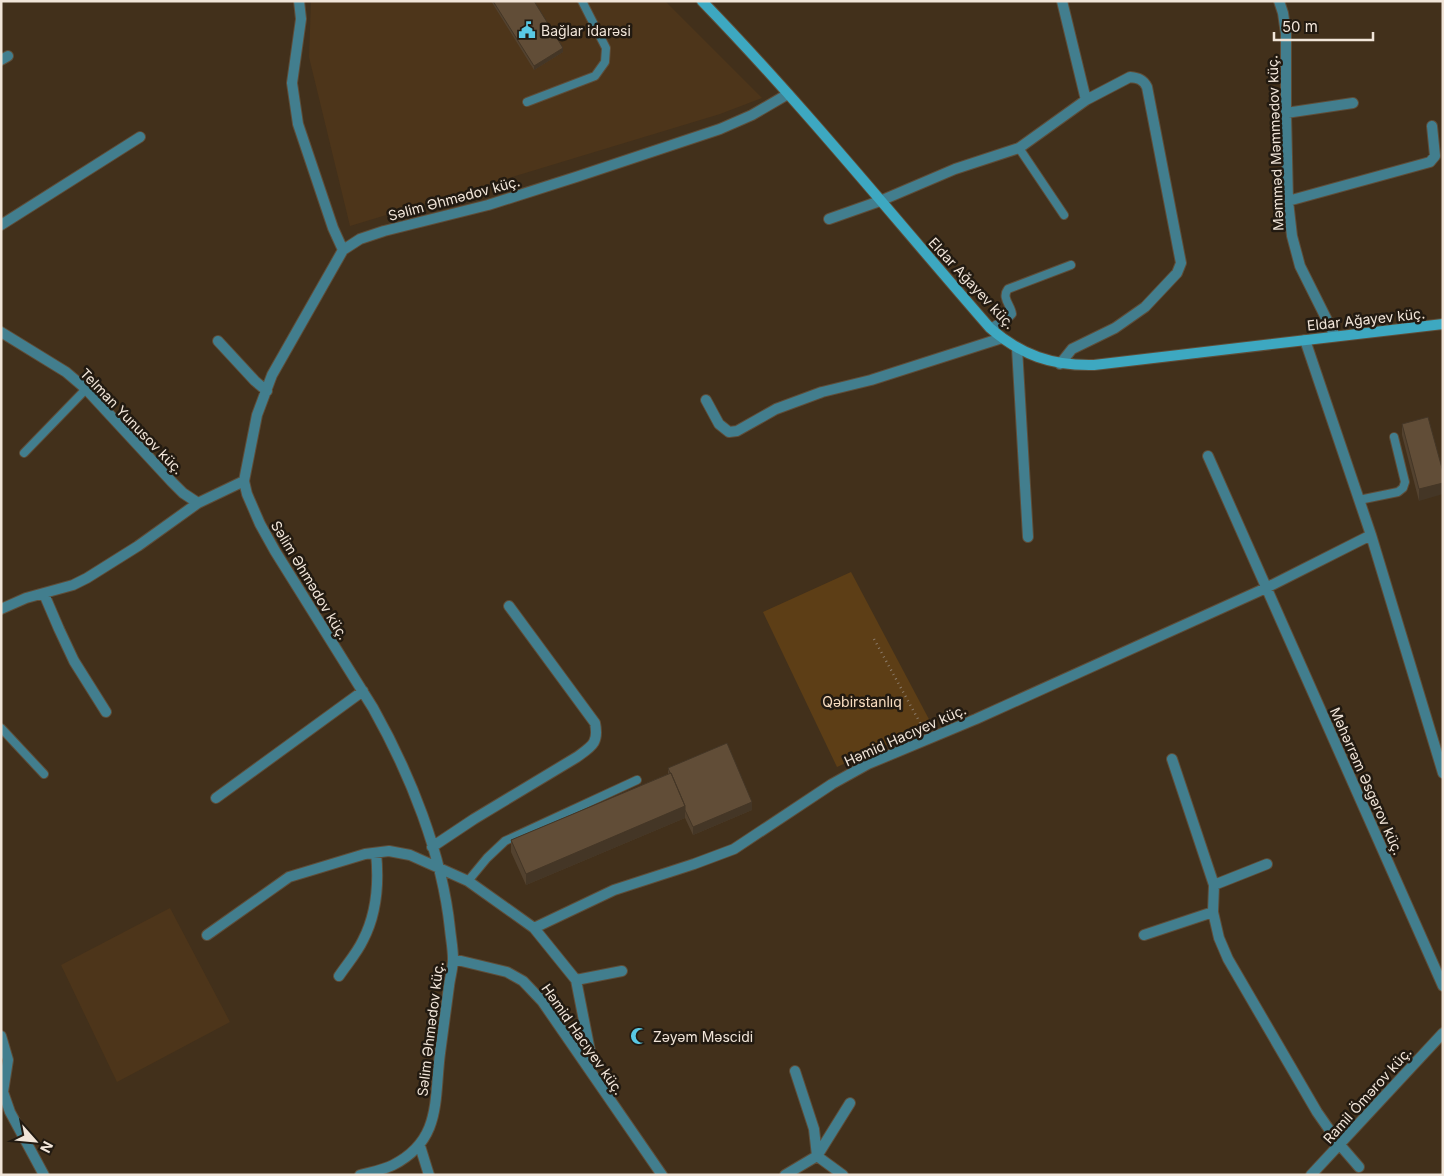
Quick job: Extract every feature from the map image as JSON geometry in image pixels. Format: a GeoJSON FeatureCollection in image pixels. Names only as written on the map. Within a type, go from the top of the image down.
{"type":"FeatureCollection","features":[{"type":"Feature","properties":{"kind":"main road","name":"Eldar Ağayev küç."},"geometry":{"type":"LineString","coordinates":[[702,1],[788,94],[990,328],[1018,348],[1035,356],[1060,364],[1094,365],[1443,324]]}},
{"type":"Feature","properties":{"kind":"street"},"geometry":{"type":"LineString","coordinates":[[299,1],[301,19],[292,84],[298,124],[343,250]]}},
{"type":"Feature","properties":{"kind":"street"},"geometry":{"type":"LineString","coordinates":[[1062,1],[1086,100]]}},
{"type":"Feature","properties":{"kind":"street","name":"Məmməd Məmmədov küç."},"geometry":{"type":"LineString","coordinates":[[1279,1],[1286,34],[1288,202],[1292,236],[1300,266],[1336,336]]}},
{"type":"Feature","properties":{"kind":"street"},"geometry":{"type":"LineString","coordinates":[[829,219],[880,201],[956,169],[1019,148],[1086,100],[1130,77],[1144,81],[1147,87],[1181,262],[1177,273],[1145,307],[1115,328],[1072,349],[1060,364]]}},
{"type":"Feature","properties":{"kind":"street","name":"Səlim Əhmədov küç."},"geometry":{"type":"LineString","coordinates":[[360,1175],[391,1166],[420,1146],[432,1123],[437,1096],[440,1055],[453,959],[448,912],[440,870],[412,787],[401,762],[363,691],[275,552],[247,494],[244,481],[258,415],[272,375],[343,250],[360,239],[384,230],[488,205],[711,132],[752,115],[788,94]]}},
{"type":"Feature","properties":{"kind":"street"},"geometry":{"type":"LineString","coordinates":[[1286,114],[1354,103]]}},
{"type":"Feature","properties":{"kind":"street"},"geometry":{"type":"LineString","coordinates":[[1288,202],[1430,162],[1435,156],[1432,126]]}},
{"type":"Feature","properties":{"kind":"street"},"geometry":{"type":"LineString","coordinates":[[1,225],[140,138]]}},
{"type":"Feature","properties":{"kind":"street","name":"Telman Yunusov küç."},"geometry":{"type":"LineString","coordinates":[[1,332],[66,372],[86,389],[178,488],[198,503]]}},
{"type":"Feature","properties":{"kind":"street"},"geometry":{"type":"LineString","coordinates":[[706,400],[719,424],[729,432],[737,431],[776,409],[822,392],[871,380],[1002,338]]}},
{"type":"Feature","properties":{"kind":"street"},"geometry":{"type":"LineString","coordinates":[[218,340],[266,391]]}},
{"type":"Feature","properties":{"kind":"street"},"geometry":{"type":"LineString","coordinates":[[1305,340],[1371,535],[1443,773]]}},
{"type":"Feature","properties":{"kind":"street"},"geometry":{"type":"LineString","coordinates":[[1018,348],[1028,537]]}},
{"type":"Feature","properties":{"kind":"street","name":"Məhərrəm Əsgərov küç."},"geometry":{"type":"LineString","coordinates":[[1208,456],[1443,986]]}},
{"type":"Feature","properties":{"kind":"street"},"geometry":{"type":"LineString","coordinates":[[1,609],[26,598],[73,585],[87,578],[138,546],[198,503],[244,481]]}},
{"type":"Feature","properties":{"kind":"street","name":"Həmid Hacıyev küç."},"geometry":{"type":"LineString","coordinates":[[534,928],[614,890],[734,849],[832,784],[868,764],[929,739],[1266,588],[1371,535]]}},
{"type":"Feature","properties":{"kind":"street"},"geometry":{"type":"LineString","coordinates":[[44,594],[74,661],[106,712]]}},
{"type":"Feature","properties":{"kind":"street"},"geometry":{"type":"LineString","coordinates":[[432,847],[474,819],[577,757],[593,745],[598,735],[595,723],[509,606]]}},
{"type":"Feature","properties":{"kind":"street"},"geometry":{"type":"LineString","coordinates":[[216,798],[363,691]]}},
{"type":"Feature","properties":{"kind":"street"},"geometry":{"type":"LineString","coordinates":[[1172,759],[1214,885],[1213,912],[1219,938],[1228,959],[1317,1112],[1359,1168]]}},
{"type":"Feature","properties":{"kind":"street"},"geometry":{"type":"LineString","coordinates":[[207,935],[289,877],[365,854],[388,851],[410,855],[468,881],[534,928],[576,980],[590,1051],[586,1064]]}},
{"type":"Feature","properties":{"kind":"street"},"geometry":{"type":"LineString","coordinates":[[339,976],[363,940],[373,913],[379,877],[376,853]]}},
{"type":"Feature","properties":{"kind":"street"},"geometry":{"type":"LineString","coordinates":[[1214,885],[1267,864]]}},
{"type":"Feature","properties":{"kind":"street"},"geometry":{"type":"LineString","coordinates":[[1144,935],[1213,912]]}},
{"type":"Feature","properties":{"kind":"street","name":"Həmid Hacıyev küç."},"geometry":{"type":"LineString","coordinates":[[453,959],[507,972],[523,980],[542,1000],[662,1175]]}},
{"type":"Feature","properties":{"kind":"street"},"geometry":{"type":"LineString","coordinates":[[576,980],[622,971]]}},
{"type":"Feature","properties":{"kind":"street","name":"Ramil Ömərov küç."},"geometry":{"type":"LineString","coordinates":[[1311,1175],[1443,1033]]}},
{"type":"Feature","properties":{"kind":"street"},"geometry":{"type":"LineString","coordinates":[[1,1036],[8,1060],[2,1093],[10,1112],[44,1175]]}},
{"type":"Feature","properties":{"kind":"street"},"geometry":{"type":"LineString","coordinates":[[795,1071],[814,1129],[817,1156],[843,1175]]}},
{"type":"Feature","properties":{"kind":"street"},"geometry":{"type":"LineString","coordinates":[[784,1175],[817,1156],[850,1103]]}},
{"type":"Feature","properties":{"kind":"street"},"geometry":{"type":"LineString","coordinates":[[420,1146],[429,1175]]}},
{"type":"Feature","properties":{"kind":"lane"},"geometry":{"type":"LineString","coordinates":[[527,102],[595,76],[605,62],[606,48],[582,1]]}},
{"type":"Feature","properties":{"kind":"lane"},"geometry":{"type":"LineString","coordinates":[[1019,148],[1064,216]]}},
{"type":"Feature","properties":{"kind":"lane"},"geometry":{"type":"LineString","coordinates":[[990,328],[1012,314],[1005,298],[1008,289],[1071,265]]}},
{"type":"Feature","properties":{"kind":"lane"},"geometry":{"type":"LineString","coordinates":[[24,453],[86,389]]}},
{"type":"Feature","properties":{"kind":"lane"},"geometry":{"type":"LineString","coordinates":[[1359,500],[1398,492],[1403,488],[1405,482],[1394,437]]}},
{"type":"Feature","properties":{"kind":"lane"},"geometry":{"type":"LineString","coordinates":[[1,728],[44,774]]}},
{"type":"Feature","properties":{"kind":"lane"},"geometry":{"type":"LineString","coordinates":[[468,881],[487,858],[505,841],[637,780]]}},
{"type":"Feature","properties":{"kind":"path"},"geometry":{"type":"LineString","coordinates":[[874,639],[929,739]]}},
{"type":"Feature","properties":{"kind":"shaded area"},"geometry":{"type":"Polygon","coordinates":[[[311,1],[665,1],[762,98],[720,114],[350,226],[309,57],[311,1]]]}},
{"type":"Feature","properties":{"kind":"shaded area"},"geometry":{"type":"Polygon","coordinates":[[[170,908],[230,1022],[117,1082],[61,965],[170,908]]]}},
{"type":"Feature","properties":{"kind":"green space","name":"Qəbirstanlıq"},"geometry":{"type":"Polygon","coordinates":[[[851,572],[932,725],[837,767],[763,612],[851,572]]]}},
{"type":"Feature","properties":{"kind":"building"},"geometry":{"type":"Polygon","coordinates":[[[493,1],[534,1],[563,48],[534,66],[493,1]]]}},
{"type":"Feature","properties":{"kind":"building"},"geometry":{"type":"Polygon","coordinates":[[[1428,417],[1443,472],[1443,483],[1419,489],[1402,424],[1428,417]]]}},
{"type":"Feature","properties":{"kind":"building"},"geometry":{"type":"Polygon","coordinates":[[[727,743],[752,802],[693,827],[668,768],[727,743]]]}},
{"type":"Feature","properties":{"kind":"building"},"geometry":{"type":"Polygon","coordinates":[[[671,773],[685,806],[526,874],[511,840],[671,773]]]}},
{"type":"Feature","properties":{"kind":"place","name":"Bağlar idarəsi"},"geometry":{"type":"Point","coordinates":[527,30]}},
{"type":"Feature","properties":{"kind":"place","name":"Zəyəm Məscidi"},"geometry":{"type":"Point","coordinates":[639,1036]}}]}
